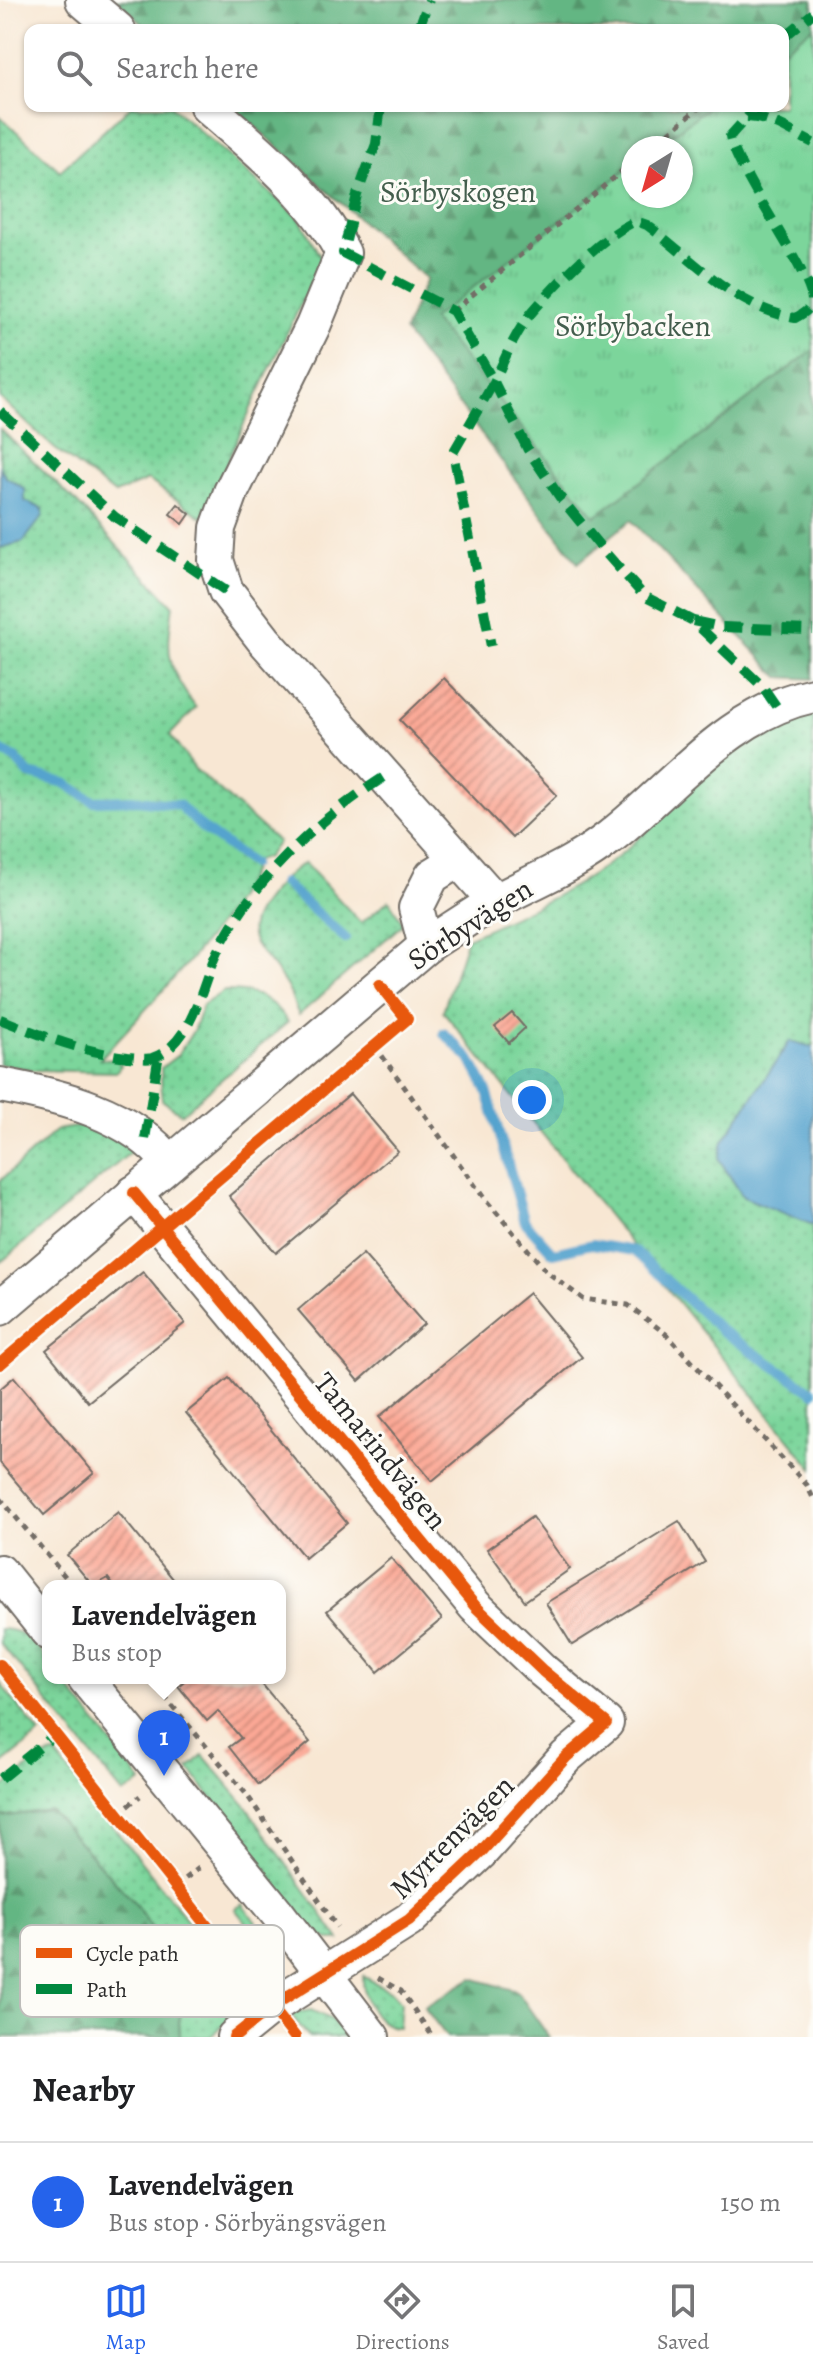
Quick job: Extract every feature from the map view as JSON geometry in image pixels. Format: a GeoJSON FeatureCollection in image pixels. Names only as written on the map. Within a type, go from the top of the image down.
{"type":"FeatureCollection","features":[{"type":"Feature","properties":{"kind":"street"},"geometry":{"type":"LineString","coordinates":[[83,0],[111,24]]}},
{"type":"Feature","properties":{"kind":"street"},"geometry":{"type":"LineString","coordinates":[[213,112],[304,197],[329,225],[343,253],[313,326],[237,478],[218,528],[216,560],[226,591],[274,652],[496,902]]}},
{"type":"Feature","properties":{"kind":"street","name":"Sörbyvägen"},"geometry":{"type":"LineString","coordinates":[[0,1308],[426,946],[496,902],[579,859],[610,837],[750,717],[787,701],[813,695]]}},
{"type":"Feature","properties":{"kind":"street"},"geometry":{"type":"LineString","coordinates":[[426,946],[416,908],[432,876],[458,860]]}},
{"type":"Feature","properties":{"kind":"street"},"geometry":{"type":"LineString","coordinates":[[0,1085],[101,1112],[158,1147],[170,1163]]}},
{"type":"Feature","properties":{"kind":"street","name":"Tamarindvägen"},"geometry":{"type":"LineString","coordinates":[[134,1193],[475,1606],[543,1671],[606,1723]]}},
{"type":"Feature","properties":{"kind":"street"},"geometry":{"type":"LineString","coordinates":[[2,1578],[42,1625]]}},
{"type":"Feature","properties":{"kind":"street"},"geometry":{"type":"LineString","coordinates":[[90,1684],[372,2037]]}},
{"type":"Feature","properties":{"kind":"street","name":"Myrtenvägen"},"geometry":{"type":"LineString","coordinates":[[284,1999],[419,1911],[480,1853],[566,1757],[606,1723]]}},
{"type":"Feature","properties":{"kind":"street","name":"Myrtenvägen"},"geometry":{"type":"LineString","coordinates":[[234,2037],[259,2017]]}},
{"type":"Feature","properties":{"kind":"path"},"geometry":{"type":"LineString","coordinates":[[665,136],[694,112]]}},
{"type":"Feature","properties":{"kind":"path"},"geometry":{"type":"LineString","coordinates":[[453,311],[621,172]]}},
{"type":"Feature","properties":{"kind":"path"},"geometry":{"type":"LineString","coordinates":[[375,1046],[484,1198],[547,1272],[583,1299],[628,1305],[666,1334],[807,1485],[813,1498]]}},
{"type":"Feature","properties":{"kind":"path"},"geometry":{"type":"LineString","coordinates":[[0,1498],[68,1580]]}},
{"type":"Feature","properties":{"kind":"path"},"geometry":{"type":"LineString","coordinates":[[154,1684],[247,1795],[355,1954],[375,1977],[401,1991],[433,2037]]}},
{"type":"Feature","properties":{"kind":"path"},"geometry":{"type":"LineString","coordinates":[[176,1886],[206,1863]]}},
{"type":"Feature","properties":{"kind":"green space"},"geometry":{"type":"Polygon","coordinates":[[[117,0],[813,0],[813,27],[789,45],[789,24],[143,24],[117,0]]]}},
{"type":"Feature","properties":{"kind":"green space","name":"Sörbybacken"},"geometry":{"type":"Polygon","coordinates":[[[813,27],[813,350],[595,516],[432,319],[621,174],[621,208],[693,208],[693,136],[671,136],[702,112],[789,112],[789,45],[813,27]]]}},
{"type":"Feature","properties":{"kind":"green space"},"geometry":{"type":"Polygon","coordinates":[[[124,112],[178,112],[300,219],[322,260],[251,408],[203,518],[148,480],[115,494],[54,448],[0,398],[0,116],[60,171],[124,112]]]}},
{"type":"Feature","properties":{"kind":"green space","name":"Sörbyskogen"},"geometry":{"type":"Polygon","coordinates":[[[239,112],[702,112],[671,136],[621,136],[621,174],[433,320],[595,516],[813,350],[813,679],[779,677],[631,520],[578,563],[404,331],[426,279],[239,112]]]}},
{"type":"Feature","properties":{"kind":"green space"},"geometry":{"type":"Polygon","coordinates":[[[0,429],[78,504],[173,605],[169,636],[171,660],[179,681],[196,708],[170,735],[195,769],[278,842],[267,857],[255,861],[230,909],[210,936],[100,1059],[116,1060],[121,1065],[116,1072],[33,1070],[0,1064],[0,429]]]}},
{"type":"Feature","properties":{"kind":"green space"},"geometry":{"type":"Polygon","coordinates":[[[813,708],[813,1469],[443,1011],[467,938],[544,902],[600,870],[735,749],[787,716],[813,708]]]}},
{"type":"Feature","properties":{"kind":"green space"},"geometry":{"type":"Polygon","coordinates":[[[305,863],[361,923],[389,900],[403,924],[299,1015],[287,987],[254,942],[252,933],[259,908],[287,876],[305,863]]]}},
{"type":"Feature","properties":{"kind":"green space"},"geometry":{"type":"Polygon","coordinates":[[[224,991],[260,996],[268,1000],[288,1022],[181,1114],[162,1100],[161,1068],[178,1055],[193,1031],[203,1005],[224,991]]]}},
{"type":"Feature","properties":{"kind":"green space"},"geometry":{"type":"Polygon","coordinates":[[[99,1123],[138,1146],[0,1263],[0,1181],[57,1130],[99,1123]]]}},
{"type":"Feature","properties":{"kind":"green space"},"geometry":{"type":"Polygon","coordinates":[[[0,1629],[19,1633],[34,1643],[42,1655],[42,1684],[66,1684],[142,1782],[123,1794],[0,1643],[0,1629]]]}},
{"type":"Feature","properties":{"kind":"green space"},"geometry":{"type":"Polygon","coordinates":[[[0,1683],[40,1734],[0,1766],[0,1683]]]}},
{"type":"Feature","properties":{"kind":"green space"},"geometry":{"type":"Polygon","coordinates":[[[55,1754],[191,1925],[150,1925],[134,1902],[50,1810],[0,1817],[0,1790],[40,1758],[55,1754]]]}},
{"type":"Feature","properties":{"kind":"green space"},"geometry":{"type":"Polygon","coordinates":[[[203,1755],[242,1801],[340,1940],[329,1940],[309,1928],[189,1768],[203,1755]]]}},
{"type":"Feature","properties":{"kind":"green space"},"geometry":{"type":"Polygon","coordinates":[[[50,1810],[134,1902],[150,1925],[20,1925],[20,2017],[180,2017],[180,2037],[0,2037],[0,1817],[50,1810]]]}},
{"type":"Feature","properties":{"kind":"green space"},"geometry":{"type":"Polygon","coordinates":[[[243,1904],[258,1925],[248,1925],[235,1909],[243,1904]]]}},
{"type":"Feature","properties":{"kind":"green space"},"geometry":{"type":"Polygon","coordinates":[[[363,1976],[392,1992],[401,2002],[399,2027],[383,2022],[371,2009],[363,1976]]]}},
{"type":"Feature","properties":{"kind":"green space"},"geometry":{"type":"Polygon","coordinates":[[[472,1978],[517,1991],[549,2037],[447,2037],[424,2007],[472,1978]]]}},
{"type":"Feature","properties":{"kind":"green space"},"geometry":{"type":"Polygon","coordinates":[[[311,2010],[332,2020],[345,2037],[309,2037],[290,2014],[311,2010]]]}},
{"type":"Feature","properties":{"kind":"green space"},"geometry":{"type":"Polygon","coordinates":[[[180,2017],[233,2017],[210,2037],[180,2037],[180,2017]]]}},
{"type":"Feature","properties":{"kind":"water"},"geometry":{"type":"Polygon","coordinates":[[[0,467],[6,477],[25,489],[25,501],[43,509],[43,516],[23,542],[0,548],[0,467]]]}},
{"type":"Feature","properties":{"kind":"water"},"geometry":{"type":"Polygon","coordinates":[[[790,1041],[813,1047],[813,1225],[743,1197],[719,1159],[723,1141],[790,1041]]]}},
{"type":"Feature","properties":{"kind":"building"},"geometry":{"type":"Polygon","coordinates":[[[178,504],[190,514],[183,524],[170,514],[178,504]]]}},
{"type":"Feature","properties":{"kind":"building"},"geometry":{"type":"Polygon","coordinates":[[[444,678],[557,795],[512,838],[400,720],[444,678]]]}},
{"type":"Feature","properties":{"kind":"building"},"geometry":{"type":"Polygon","coordinates":[[[512,1013],[525,1028],[509,1043],[495,1027],[512,1013]]]}},
{"type":"Feature","properties":{"kind":"building"},"geometry":{"type":"Polygon","coordinates":[[[350,1094],[398,1151],[276,1253],[229,1196],[350,1094]]]}},
{"type":"Feature","properties":{"kind":"building"},"geometry":{"type":"Polygon","coordinates":[[[363,1254],[424,1324],[359,1381],[298,1310],[363,1254]]]}},
{"type":"Feature","properties":{"kind":"building"},"geometry":{"type":"Polygon","coordinates":[[[143,1272],[185,1323],[88,1402],[46,1350],[143,1272]]]}},
{"type":"Feature","properties":{"kind":"building"},"geometry":{"type":"Polygon","coordinates":[[[529,1293],[582,1357],[432,1481],[379,1417],[529,1293]]]}},
{"type":"Feature","properties":{"kind":"building"},"geometry":{"type":"Polygon","coordinates":[[[14,1377],[94,1473],[44,1515],[0,1463],[0,1389],[14,1377]]]}},
{"type":"Feature","properties":{"kind":"building"},"geometry":{"type":"Polygon","coordinates":[[[229,1378],[347,1523],[305,1558],[186,1413],[229,1378]]]}},
{"type":"Feature","properties":{"kind":"building"},"geometry":{"type":"Polygon","coordinates":[[[118,1512],[174,1580],[88,1580],[67,1555],[118,1512]]]}},
{"type":"Feature","properties":{"kind":"building"},"geometry":{"type":"Polygon","coordinates":[[[532,1517],[570,1569],[525,1601],[487,1549],[532,1517]]]}},
{"type":"Feature","properties":{"kind":"building"},"geometry":{"type":"Polygon","coordinates":[[[679,1521],[705,1562],[572,1645],[546,1603],[679,1521]]]}},
{"type":"Feature","properties":{"kind":"building"},"geometry":{"type":"Polygon","coordinates":[[[391,1558],[442,1619],[378,1672],[327,1611],[391,1558]]]}},
{"type":"Feature","properties":{"kind":"building"},"geometry":{"type":"Polygon","coordinates":[[[262,1684],[310,1742],[259,1785],[229,1747],[241,1738],[218,1711],[207,1721],[178,1686],[262,1684]]]}},
{"type":"Feature","properties":{"kind":"waterway"},"geometry":{"type":"LineString","coordinates":[[0,750],[15,758],[29,774],[65,783],[93,801],[138,800],[179,805],[201,827],[252,864]]}},
{"type":"Feature","properties":{"kind":"waterway"},"geometry":{"type":"LineString","coordinates":[[283,883],[345,938]]}},
{"type":"Feature","properties":{"kind":"waterway"},"geometry":{"type":"LineString","coordinates":[[444,1033],[470,1059],[487,1091],[525,1222],[553,1253],[592,1244],[634,1251],[722,1331],[813,1392]]}},
{"type":"Feature","properties":{"kind":"marked path"},"geometry":{"type":"LineString","coordinates":[[420,24],[429,0]]}},
{"type":"Feature","properties":{"kind":"marked path"},"geometry":{"type":"LineString","coordinates":[[789,33],[813,13]]}},
{"type":"Feature","properties":{"kind":"marked path"},"geometry":{"type":"LineString","coordinates":[[380,112],[376,144],[357,195],[343,253],[453,311],[494,382],[453,453],[491,646]]}},
{"type":"Feature","properties":{"kind":"marked path"},"geometry":{"type":"LineString","coordinates":[[776,706],[763,687],[693,621],[644,596],[603,550],[559,496],[528,450],[494,382],[511,345],[533,311],[595,248],[636,221],[647,225],[716,281],[753,304],[795,318],[803,314],[812,301],[809,288],[745,173],[730,136],[747,117],[773,123],[813,143]]}},
{"type":"Feature","properties":{"kind":"marked path"},"geometry":{"type":"LineString","coordinates":[[0,411],[115,517],[226,591]]}},
{"type":"Feature","properties":{"kind":"marked path"},"geometry":{"type":"LineString","coordinates":[[693,621],[721,627],[813,630]]}},
{"type":"Feature","properties":{"kind":"marked path"},"geometry":{"type":"LineString","coordinates":[[0,1019],[63,1042],[111,1055],[149,1059],[166,1051],[177,1040],[194,1012],[217,952],[232,925],[268,876],[311,832],[384,777]]}},
{"type":"Feature","properties":{"kind":"marked path"},"geometry":{"type":"LineString","coordinates":[[145,1139],[159,1054]]}},
{"type":"Feature","properties":{"kind":"marked path"},"geometry":{"type":"LineString","coordinates":[[0,1779],[57,1733]]}},
{"type":"Feature","properties":{"kind":"cycle path"},"geometry":{"type":"LineString","coordinates":[[0,1364],[407,1019],[380,985]]}},
{"type":"Feature","properties":{"kind":"cycle path"},"geometry":{"type":"LineString","coordinates":[[134,1193],[475,1606],[543,1671],[606,1723],[566,1757],[480,1853],[409,1920],[284,1999]]}},
{"type":"Feature","properties":{"kind":"cycle path"},"geometry":{"type":"LineString","coordinates":[[0,1665],[206,1925]]}},
{"type":"Feature","properties":{"kind":"cycle path"},"geometry":{"type":"LineString","coordinates":[[234,2037],[259,2017]]}},
{"type":"Feature","properties":{"kind":"cycle path"},"geometry":{"type":"LineString","coordinates":[[279,2017],[295,2037]]}},
{"type":"Feature","properties":{"kind":"place","name":"Lavendelvägen"},"geometry":{"type":"Point","coordinates":[164,1776]}}]}
